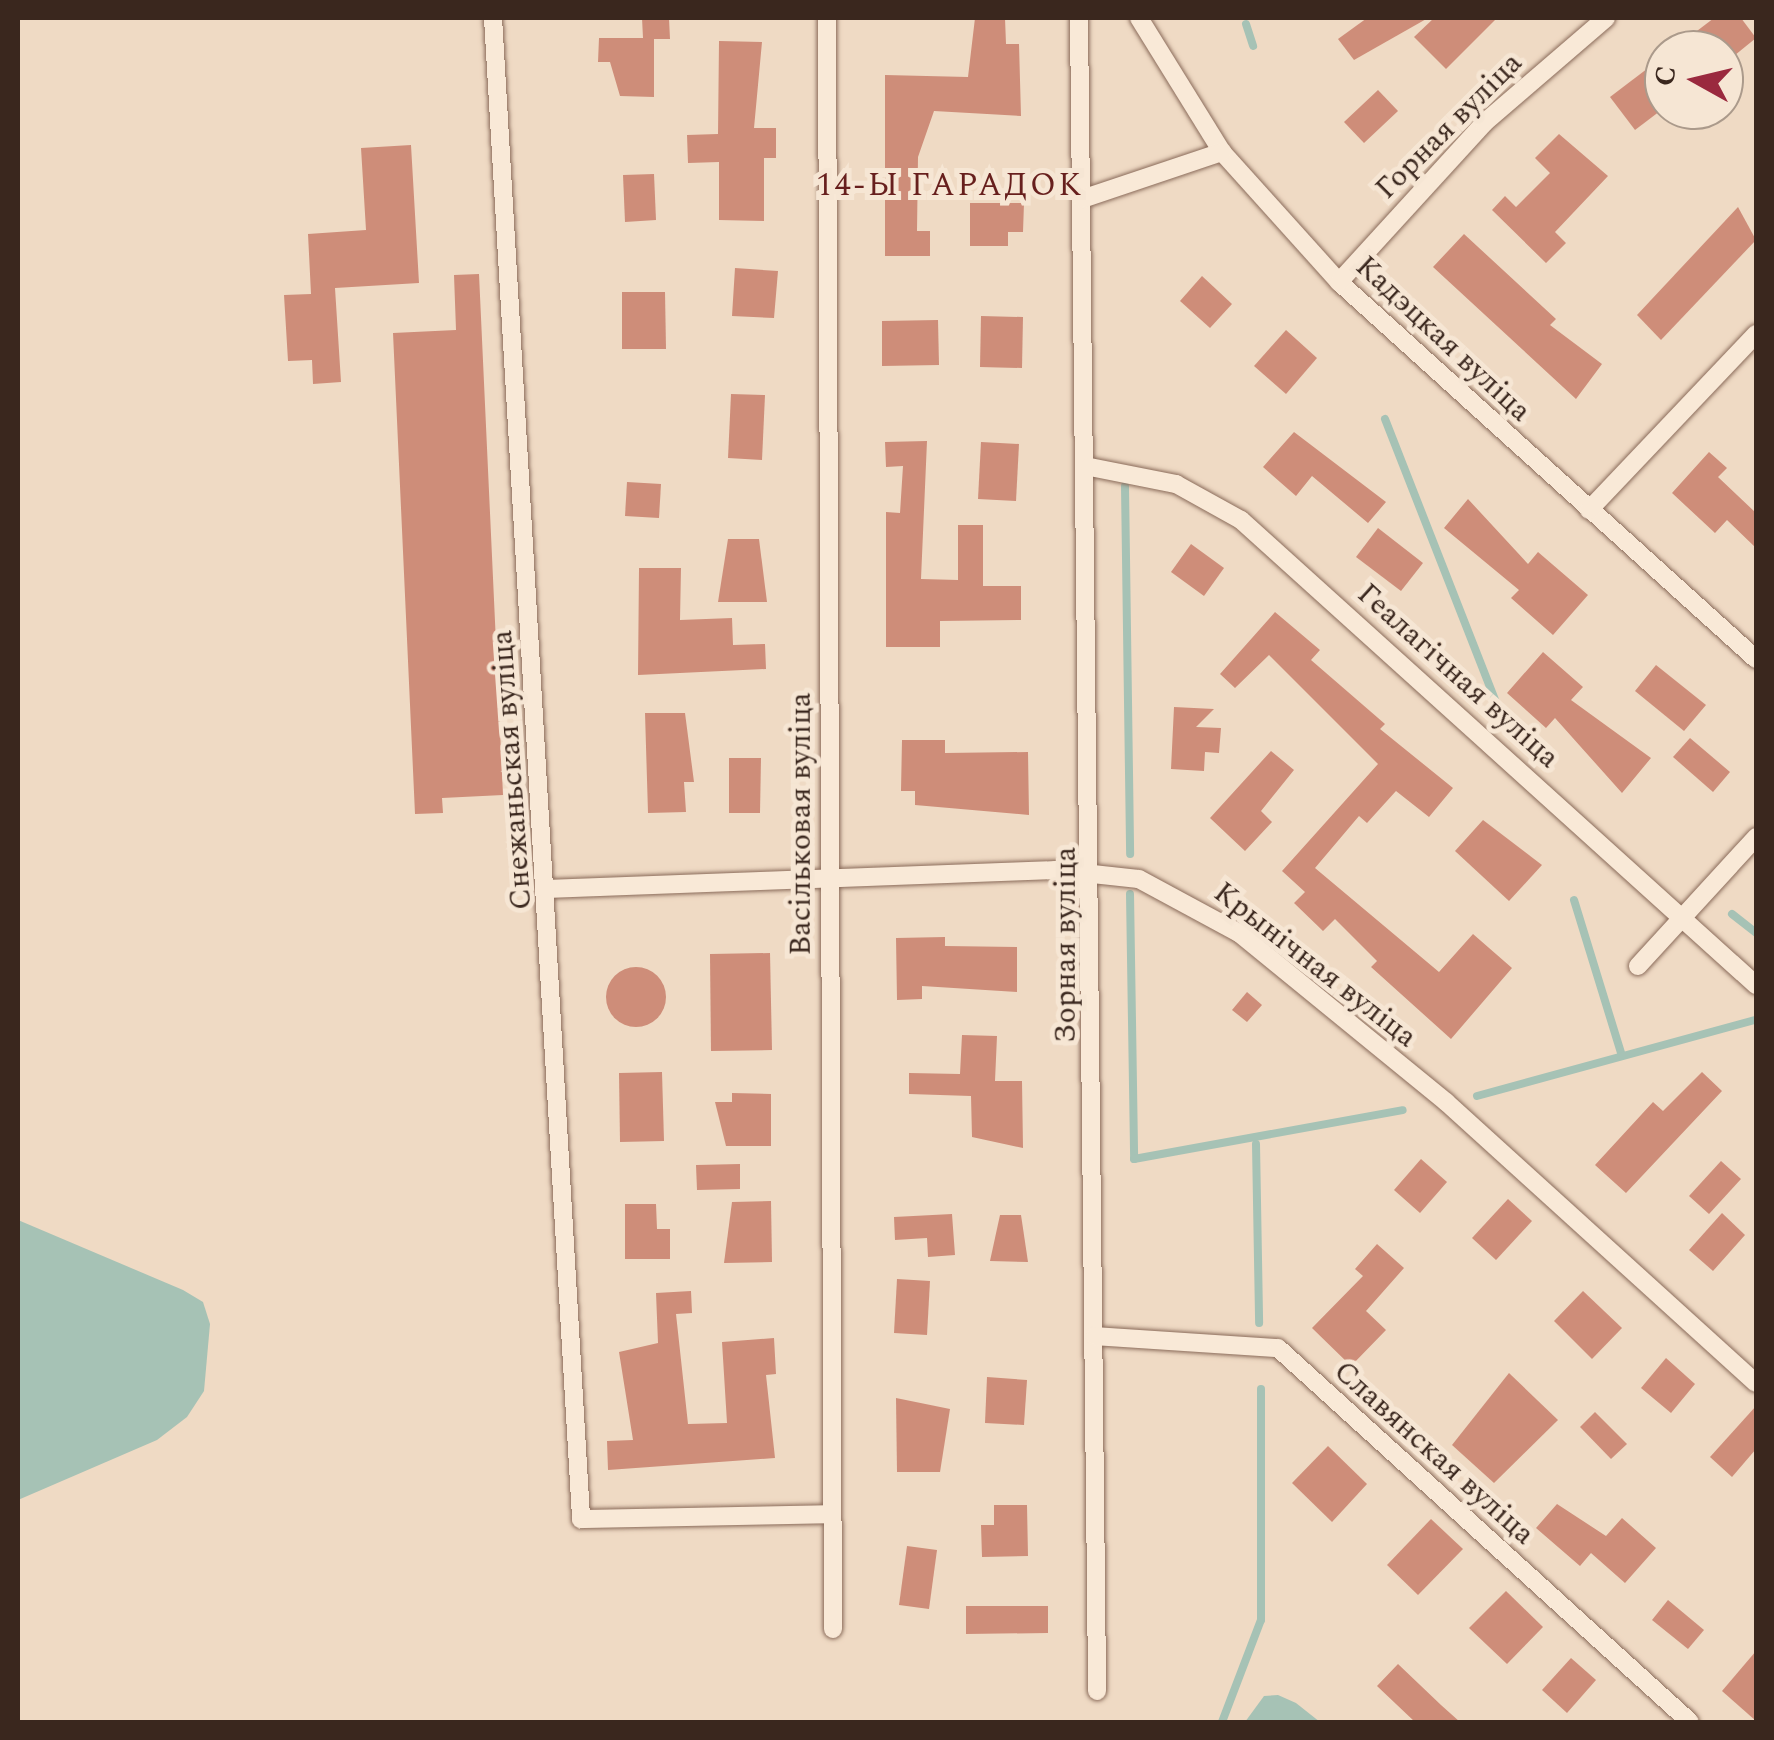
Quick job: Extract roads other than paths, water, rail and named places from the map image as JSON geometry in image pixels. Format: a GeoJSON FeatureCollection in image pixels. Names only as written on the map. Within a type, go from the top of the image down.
{"type":"FeatureCollection","features":[{"type":"Feature","properties":{"kind":"street","name":"Снежаньская вуліца"},"geometry":{"type":"LineString","coordinates":[[493,18],[581,1519],[832,1514]]}},
{"type":"Feature","properties":{"kind":"street","name":"Васільковая вуліца"},"geometry":{"type":"LineString","coordinates":[[826,18],[833,1630]]}},
{"type":"Feature","properties":{"kind":"street","name":"Зорная вуліца"},"geometry":{"type":"LineString","coordinates":[[1079,18],[1090,466],[1096,1690]]}},
{"type":"Feature","properties":{"kind":"street","name":"Кадэцкая вуліца"},"geometry":{"type":"LineString","coordinates":[[1139,18],[1222,152],[1339,282],[1756,659]]}},
{"type":"Feature","properties":{"kind":"street","name":"Горная вуліца"},"geometry":{"type":"LineString","coordinates":[[1339,282],[1484,123],[1606,18]]}},
{"type":"Feature","properties":{"kind":"street"},"geometry":{"type":"LineString","coordinates":[[1082,198],[1222,152]]}},
{"type":"Feature","properties":{"kind":"street"},"geometry":{"type":"LineString","coordinates":[[1589,510],[1756,334]]}},
{"type":"Feature","properties":{"kind":"street","name":"Геалагічная вуліца"},"geometry":{"type":"LineString","coordinates":[[1090,466],[1176,484],[1241,520],[1756,985]]}},
{"type":"Feature","properties":{"kind":"street"},"geometry":{"type":"LineString","coordinates":[[1638,966],[1756,837]]}},
{"type":"Feature","properties":{"kind":"street","name":"Крынічная вуліца"},"geometry":{"type":"LineString","coordinates":[[546,890],[1093,876],[1139,879],[1238,933],[1470,1122],[1756,1383]]}},
{"type":"Feature","properties":{"kind":"street","name":"Славянская вуліца"},"geometry":{"type":"LineString","coordinates":[[1095,1336],[1278,1348],[1690,1722]]}},
{"type":"Feature","properties":{"kind":"waterway"},"geometry":{"type":"LineString","coordinates":[[1246,24],[1253,46]]}},
{"type":"Feature","properties":{"kind":"waterway"},"geometry":{"type":"LineString","coordinates":[[1385,419],[1495,700]]}},
{"type":"Feature","properties":{"kind":"waterway"},"geometry":{"type":"LineString","coordinates":[[1125,486],[1130,854]]}},
{"type":"Feature","properties":{"kind":"waterway"},"geometry":{"type":"LineString","coordinates":[[1130,894],[1134,1159],[1403,1110]]}},
{"type":"Feature","properties":{"kind":"waterway"},"geometry":{"type":"LineString","coordinates":[[1574,900],[1622,1056]]}},
{"type":"Feature","properties":{"kind":"waterway"},"geometry":{"type":"LineString","coordinates":[[1732,914],[1756,933]]}},
{"type":"Feature","properties":{"kind":"waterway"},"geometry":{"type":"LineString","coordinates":[[1477,1096],[1755,1020]]}},
{"type":"Feature","properties":{"kind":"waterway"},"geometry":{"type":"LineString","coordinates":[[1256,1144],[1259,1323]]}},
{"type":"Feature","properties":{"kind":"waterway"},"geometry":{"type":"LineString","coordinates":[[1222,1722],[1261,1620],[1261,1389]]}},
{"type":"Feature","properties":{"kind":"district","name":"14-Ы ГАРАДОК"},"geometry":{"type":"Point","coordinates":[950,186]}}]}
